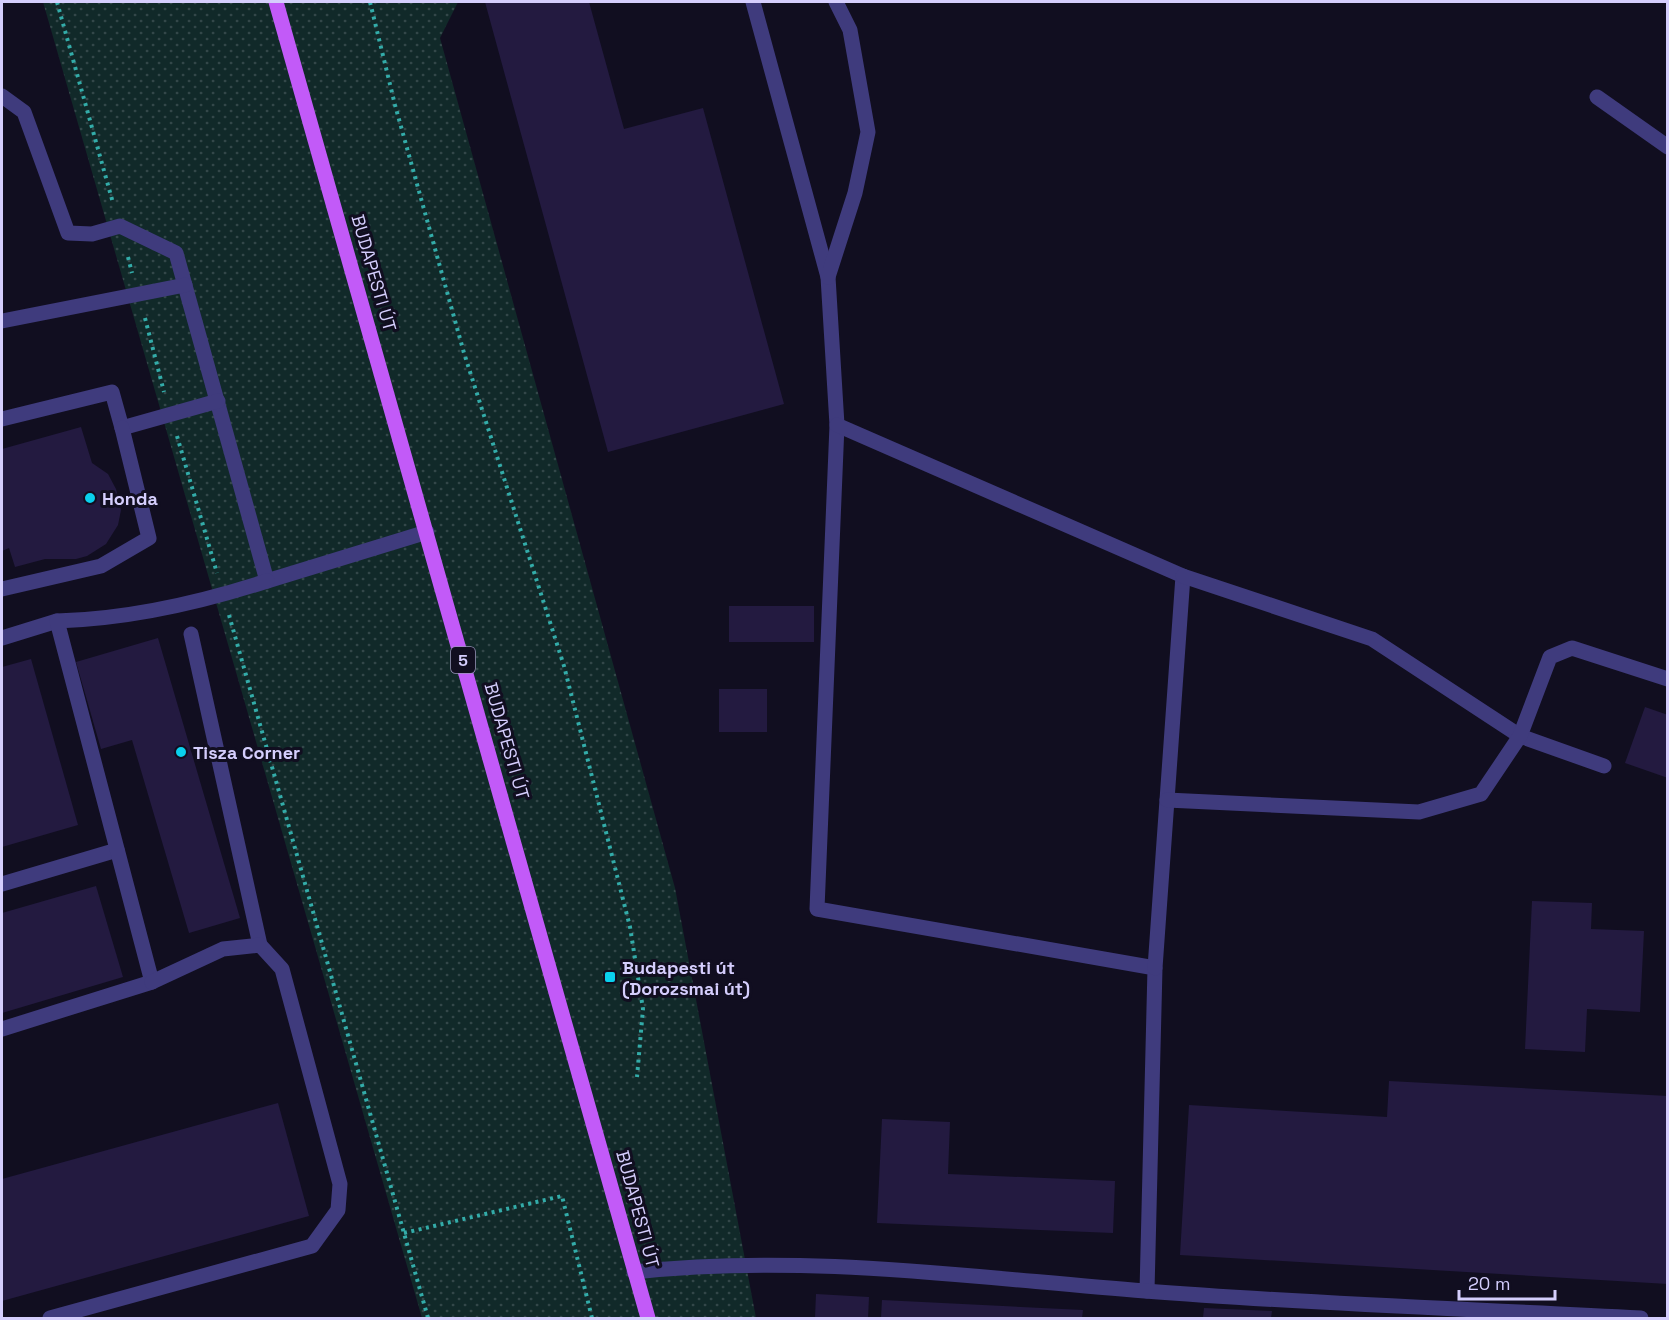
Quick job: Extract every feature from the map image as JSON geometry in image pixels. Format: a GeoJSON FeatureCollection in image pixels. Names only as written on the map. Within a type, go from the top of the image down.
{"type":"FeatureCollection","features":[{"type":"Feature","properties":{"kind":"main road","name":"BUDAPESTI ÚT"},"geometry":{"type":"LineString","coordinates":[[276,2],[648,1318]]}},
{"type":"Feature","properties":{"kind":"lane"},"geometry":{"type":"LineString","coordinates":[[753,2],[828,277],[837,425],[817,909],[1155,968]]}},
{"type":"Feature","properties":{"kind":"lane"},"geometry":{"type":"LineString","coordinates":[[828,277],[855,193],[868,132],[850,30],[836,2]]}},
{"type":"Feature","properties":{"kind":"lane"},"geometry":{"type":"LineString","coordinates":[[2,96],[24,112],[68,233],[92,234],[120,226],[176,253],[267,581]]}},
{"type":"Feature","properties":{"kind":"lane"},"geometry":{"type":"LineString","coordinates":[[1597,97],[1668,147]]}},
{"type":"Feature","properties":{"kind":"lane"},"geometry":{"type":"LineString","coordinates":[[2,321],[185,285]]}},
{"type":"Feature","properties":{"kind":"lane"},"geometry":{"type":"LineString","coordinates":[[2,419],[112,392],[149,538],[101,566],[2,589]]}},
{"type":"Feature","properties":{"kind":"lane"},"geometry":{"type":"LineString","coordinates":[[122,428],[218,401]]}},
{"type":"Feature","properties":{"kind":"lane"},"geometry":{"type":"LineString","coordinates":[[837,425],[1183,576],[1372,639],[1520,736],[1604,766]]}},
{"type":"Feature","properties":{"kind":"lane"},"geometry":{"type":"LineString","coordinates":[[2,638],[57,621],[106,619],[224,596],[427,532]]}},
{"type":"Feature","properties":{"kind":"lane"},"geometry":{"type":"LineString","coordinates":[[1147,1292],[1155,968],[1183,576]]}},
{"type":"Feature","properties":{"kind":"lane"},"geometry":{"type":"LineString","coordinates":[[57,621],[152,982]]}},
{"type":"Feature","properties":{"kind":"lane"},"geometry":{"type":"LineString","coordinates":[[50,1318],[312,1246],[338,1209],[340,1184],[282,969],[260,945],[191,634]]}},
{"type":"Feature","properties":{"kind":"lane"},"geometry":{"type":"LineString","coordinates":[[1167,800],[1419,812],[1481,794],[1520,736],[1550,657],[1572,648],[1668,679]]}},
{"type":"Feature","properties":{"kind":"lane"},"geometry":{"type":"LineString","coordinates":[[2,884],[117,850]]}},
{"type":"Feature","properties":{"kind":"lane"},"geometry":{"type":"LineString","coordinates":[[2,1029],[152,982],[224,949],[260,945]]}},
{"type":"Feature","properties":{"kind":"lane"},"geometry":{"type":"LineString","coordinates":[[634,1272],[698,1265],[831,1266],[1147,1292],[1641,1318]]}},
{"type":"Feature","properties":{"kind":"path"},"geometry":{"type":"LineString","coordinates":[[57,2],[171,416],[428,1318]]}},
{"type":"Feature","properties":{"kind":"path"},"geometry":{"type":"LineString","coordinates":[[370,2],[395,105],[464,353],[564,666],[630,927],[643,1009],[637,1077]]}},
{"type":"Feature","properties":{"kind":"path"},"geometry":{"type":"LineString","coordinates":[[404,1233],[562,1196],[592,1318]]}},
{"type":"Feature","properties":{"kind":"green space"},"geometry":{"type":"Polygon","coordinates":[[[43,2],[458,2],[440,38],[675,888],[756,1318],[422,1318],[43,2]]]}},
{"type":"Feature","properties":{"kind":"building"},"geometry":{"type":"Polygon","coordinates":[[[485,2],[589,2],[624,129],[703,108],[784,404],[608,452],[485,2]]]}},
{"type":"Feature","properties":{"kind":"building"},"geometry":{"type":"Polygon","coordinates":[[[81,427],[92,463],[108,474],[116,489],[121,510],[118,525],[106,544],[87,556],[76,559],[45,559],[15,567],[9,548],[2,551],[2,449],[81,427]]]}},
{"type":"Feature","properties":{"kind":"building"},"geometry":{"type":"Polygon","coordinates":[[[729,606],[814,606],[814,642],[729,642],[729,606]]]}},
{"type":"Feature","properties":{"kind":"building"},"geometry":{"type":"Polygon","coordinates":[[[158,638],[240,918],[189,933],[132,740],[101,749],[76,662],[158,638]]]}},
{"type":"Feature","properties":{"kind":"building"},"geometry":{"type":"Polygon","coordinates":[[[31,659],[78,825],[2,847],[2,667],[31,659]]]}},
{"type":"Feature","properties":{"kind":"building"},"geometry":{"type":"Polygon","coordinates":[[[719,689],[767,689],[767,732],[719,732],[719,689]]]}},
{"type":"Feature","properties":{"kind":"building"},"geometry":{"type":"Polygon","coordinates":[[[1645,707],[1668,715],[1668,778],[1625,763],[1645,707]]]}},
{"type":"Feature","properties":{"kind":"building"},"geometry":{"type":"Polygon","coordinates":[[[96,886],[123,977],[2,1013],[2,913],[96,886]]]}},
{"type":"Feature","properties":{"kind":"building"},"geometry":{"type":"Polygon","coordinates":[[[1532,901],[1592,903],[1591,929],[1644,931],[1640,1012],[1587,1009],[1585,1052],[1525,1049],[1532,901]]]}},
{"type":"Feature","properties":{"kind":"building"},"geometry":{"type":"Polygon","coordinates":[[[1389,1081],[1668,1096],[1668,1284],[1180,1255],[1189,1105],[1387,1117],[1389,1081]]]}},
{"type":"Feature","properties":{"kind":"building"},"geometry":{"type":"Polygon","coordinates":[[[278,1103],[309,1216],[2,1301],[2,1179],[278,1103]]]}},
{"type":"Feature","properties":{"kind":"building"},"geometry":{"type":"Polygon","coordinates":[[[882,1119],[950,1122],[948,1174],[1115,1181],[1113,1233],[877,1223],[882,1119]]]}},
{"type":"Feature","properties":{"kind":"building"},"geometry":{"type":"Polygon","coordinates":[[[816,1294],[869,1297],[868,1318],[815,1318],[816,1294]]]}},
{"type":"Feature","properties":{"kind":"building"},"geometry":{"type":"Polygon","coordinates":[[[882,1300],[1083,1310],[1082,1318],[881,1318],[882,1300]]]}},
{"type":"Feature","properties":{"kind":"building"},"geometry":{"type":"Polygon","coordinates":[[[1204,1308],[1272,1311],[1271,1318],[1203,1318],[1204,1308]]]}},
{"type":"Feature","properties":{"kind":"place","name":"Honda"},"geometry":{"type":"Point","coordinates":[90,498]}},
{"type":"Feature","properties":{"kind":"place","name":"Tisza Corner"},"geometry":{"type":"Point","coordinates":[181,752]}},
{"type":"Feature","properties":{"kind":"place","name":"Budapesti út (Dorozsmai út)"},"geometry":{"type":"Point","coordinates":[610,977]}}]}
